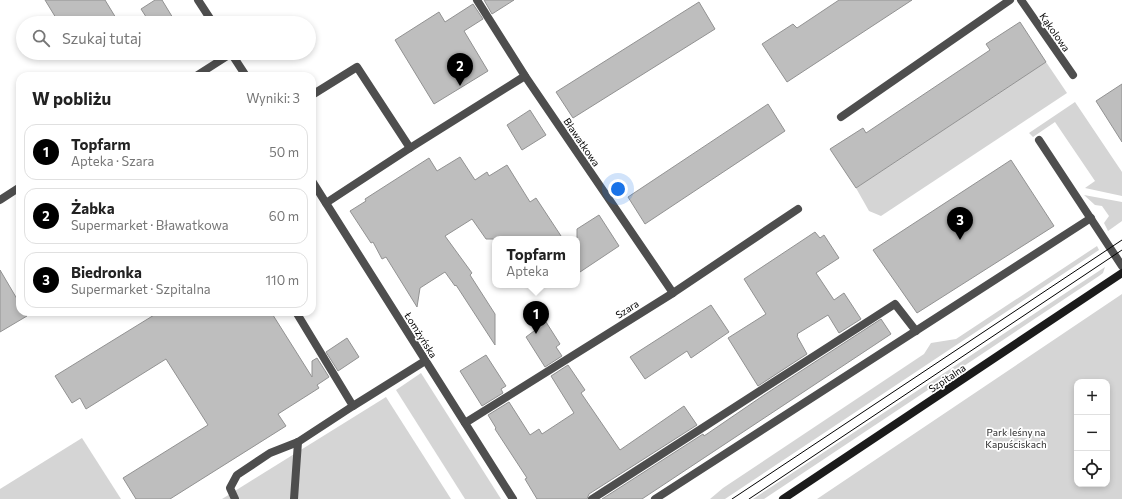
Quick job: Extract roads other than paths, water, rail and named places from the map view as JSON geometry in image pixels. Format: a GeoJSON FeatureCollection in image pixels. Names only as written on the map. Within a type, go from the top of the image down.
{"type":"FeatureCollection","features":[{"type":"Feature","properties":{"kind":"street"},"geometry":{"type":"LineString","coordinates":[[198,0],[208,16]]}},
{"type":"Feature","properties":{"kind":"street","name":"Bławatkowa"},"geometry":{"type":"LineString","coordinates":[[477,0],[525,76],[673,293]]}},
{"type":"Feature","properties":{"kind":"street"},"geometry":{"type":"LineString","coordinates":[[841,117],[1010,0]]}},
{"type":"Feature","properties":{"kind":"street","name":"Kąkolowa"},"geometry":{"type":"LineString","coordinates":[[1021,0],[1073,75]]}},
{"type":"Feature","properties":{"kind":"street"},"geometry":{"type":"LineString","coordinates":[[202,72],[221,60]]}},
{"type":"Feature","properties":{"kind":"street"},"geometry":{"type":"LineString","coordinates":[[236,60],[244,72]]}},
{"type":"Feature","properties":{"kind":"street"},"geometry":{"type":"LineString","coordinates":[[316,93],[357,67],[410,148]]}},
{"type":"Feature","properties":{"kind":"street"},"geometry":{"type":"LineString","coordinates":[[326,203],[525,76]]}},
{"type":"Feature","properties":{"kind":"street"},"geometry":{"type":"LineString","coordinates":[[1039,140],[1091,218],[1109,249],[1122,266]]}},
{"type":"Feature","properties":{"kind":"street","name":"Łomżyńska"},"geometry":{"type":"LineString","coordinates":[[316,187],[513,499]]}},
{"type":"Feature","properties":{"kind":"street"},"geometry":{"type":"LineString","coordinates":[[0,200],[16,190]]}},
{"type":"Feature","properties":{"kind":"street","name":"Szara"},"geometry":{"type":"LineString","coordinates":[[465,423],[673,293],[798,209]]}},
{"type":"Feature","properties":{"kind":"street"},"geometry":{"type":"LineString","coordinates":[[655,499],[1091,218]]}},
{"type":"Feature","properties":{"kind":"street","name":"Szpitalna"},"geometry":{"type":"LineString","coordinates":[[783,499],[1122,273]]}},
{"type":"Feature","properties":{"kind":"street"},"geometry":{"type":"LineString","coordinates":[[592,499],[895,304],[916,331]]}},
{"type":"Feature","properties":{"kind":"street"},"geometry":{"type":"LineString","coordinates":[[298,316],[354,406]]}},
{"type":"Feature","properties":{"kind":"street"},"geometry":{"type":"LineString","coordinates":[[236,499],[230,488],[237,475],[270,452],[298,442],[425,360]]}},
{"type":"Feature","properties":{"kind":"street"},"geometry":{"type":"LineString","coordinates":[[294,499],[298,442]]}},
{"type":"Feature","properties":{"kind":"tram line"},"geometry":{"type":"LineString","coordinates":[[732,499],[1122,240]]}},
{"type":"Feature","properties":{"kind":"tram line"},"geometry":{"type":"LineString","coordinates":[[749,499],[1122,250]]}},
{"type":"Feature","properties":{"kind":"place","name":"Żabka"},"geometry":{"type":"Point","coordinates":[460,86]}},
{"type":"Feature","properties":{"kind":"place","name":"Biedronka"},"geometry":{"type":"Point","coordinates":[960,240]}},
{"type":"Feature","properties":{"kind":"place","name":"Topfarm"},"geometry":{"type":"Point","coordinates":[536,334]}},
{"type":"Feature","properties":{"kind":"park label","name":"Park leśny na Kapuściskach"},"geometry":{"type":"Point","coordinates":[1016,438]}}]}
